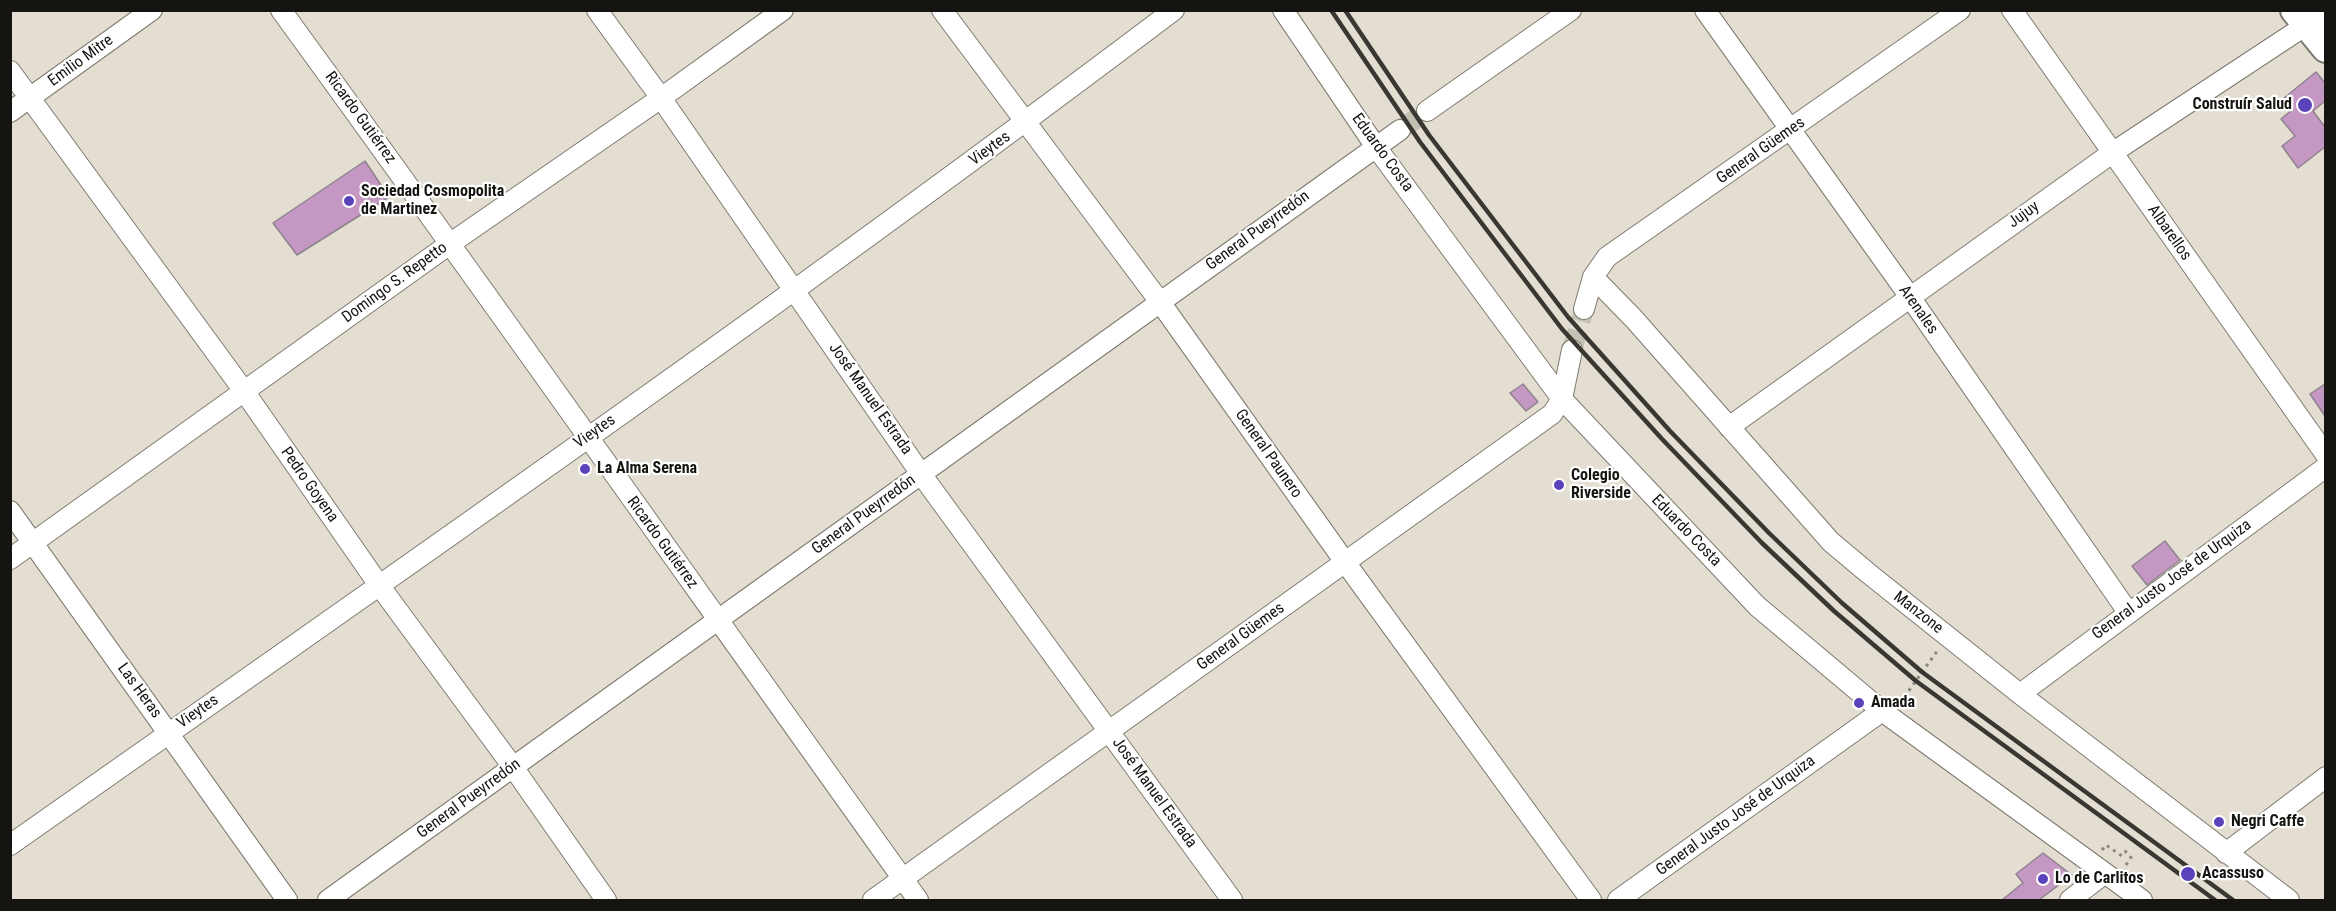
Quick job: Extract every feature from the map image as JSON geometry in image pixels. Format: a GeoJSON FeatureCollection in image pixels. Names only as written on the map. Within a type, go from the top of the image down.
{"type":"FeatureCollection","features":[{"type":"Feature","properties":{"kind":"main road"},"geometry":{"type":"LineString","coordinates":[[2309,16],[2325,48]]}},
{"type":"Feature","properties":{"kind":"street","name":"Emilio Mitre"},"geometry":{"type":"LineString","coordinates":[[10,112],[152,10]]}},
{"type":"Feature","properties":{"kind":"street","name":"Ricardo Gutiérrez"},"geometry":{"type":"LineString","coordinates":[[281,10],[451,243],[587,438],[918,900]]}},
{"type":"Feature","properties":{"kind":"street","name":"José Manuel Estrada"},"geometry":{"type":"LineString","coordinates":[[597,10],[661,98],[921,474],[1232,900]]}},
{"type":"Feature","properties":{"kind":"street","name":"Domingo S. Repetto"},"geometry":{"type":"LineString","coordinates":[[10,559],[451,243],[661,98],[783,10]]}},
{"type":"Feature","properties":{"kind":"street","name":"General Paunero"},"geometry":{"type":"LineString","coordinates":[[942,10],[1024,124],[1160,302],[1345,562],[1591,900]]}},
{"type":"Feature","properties":{"kind":"street","name":"Vieytes"},"geometry":{"type":"LineString","coordinates":[[10,845],[795,291],[1024,124],[1174,10]]}},
{"type":"Feature","properties":{"kind":"street","name":"Eduardo Costa"},"geometry":{"type":"LineString","coordinates":[[1283,10],[1376,147],[1562,399],[1757,606],[1886,714],[2142,900]]}},
{"type":"Feature","properties":{"kind":"street"},"geometry":{"type":"LineString","coordinates":[[1427,111],[1571,10]]}},
{"type":"Feature","properties":{"kind":"street","name":"Arenales"},"geometry":{"type":"LineString","coordinates":[[1705,10],[1910,297],[2128,612]]}},
{"type":"Feature","properties":{"kind":"street","name":"General Güemes"},"geometry":{"type":"LineString","coordinates":[[1584,309],[1593,277],[1607,257],[1960,10]]}},
{"type":"Feature","properties":{"kind":"street","name":"Albarellos"},"geometry":{"type":"LineString","coordinates":[[2012,10],[2325,455]]}},
{"type":"Feature","properties":{"kind":"street","name":"Jujuy"},"geometry":{"type":"LineString","coordinates":[[1729,427],[2112,153],[2309,16]]}},
{"type":"Feature","properties":{"kind":"street","name":"Pedro Goyena"},"geometry":{"type":"LineString","coordinates":[[10,71],[244,392],[379,585],[513,767],[606,900]]}},
{"type":"Feature","properties":{"kind":"street","name":"General Pueyrredón"},"geometry":{"type":"LineString","coordinates":[[328,900],[1400,130]]}},
{"type":"Feature","properties":{"kind":"street","name":"Manzone"},"geometry":{"type":"LineString","coordinates":[[1593,277],[1634,319],[1831,542],[2020,694],[2289,900]]}},
{"type":"Feature","properties":{"kind":"street"},"geometry":{"type":"LineString","coordinates":[[1562,399],[1572,350]]}},
{"type":"Feature","properties":{"kind":"street","name":"General Güemes"},"geometry":{"type":"LineString","coordinates":[[873,900],[1552,414],[1562,399]]}},
{"type":"Feature","properties":{"kind":"street","name":"General Justo José de Urquiza"},"geometry":{"type":"LineString","coordinates":[[2020,694],[2325,468]]}},
{"type":"Feature","properties":{"kind":"street","name":"Las Heras"},"geometry":{"type":"LineString","coordinates":[[10,511],[287,900]]}},
{"type":"Feature","properties":{"kind":"street","name":"General Justo José de Urquiza"},"geometry":{"type":"LineString","coordinates":[[1618,900],[1886,714]]}},
{"type":"Feature","properties":{"kind":"street"},"geometry":{"type":"LineString","coordinates":[[2226,853],[2325,777]]}},
{"type":"Feature","properties":{"kind":"street"},"geometry":{"type":"LineString","coordinates":[[2070,900],[2105,873]]}},
{"type":"Feature","properties":{"kind":"path"},"geometry":{"type":"LineString","coordinates":[[1886,714],[1948,637]]}},
{"type":"Feature","properties":{"kind":"path"},"geometry":{"type":"LineString","coordinates":[[2106,845],[2122,856],[2127,850]]}},
{"type":"Feature","properties":{"kind":"path"},"geometry":{"type":"LineString","coordinates":[[2126,866],[2133,854]]}},
{"type":"Feature","properties":{"kind":"building"},"geometry":{"type":"Polygon","coordinates":[[[2316,72],[2325,83],[2325,101],[2313,111],[2325,127],[2325,147],[2298,168],[2282,146],[2295,136],[2281,119],[2293,109],[2284,98],[2316,72]]]}},
{"type":"Feature","properties":{"kind":"building"},"geometry":{"type":"Polygon","coordinates":[[[365,161],[389,197],[297,255],[273,223],[365,161]]]}},
{"type":"Feature","properties":{"kind":"building"},"geometry":{"type":"Polygon","coordinates":[[[1523,384],[1538,402],[1526,411],[1510,393],[1523,384]]]}},
{"type":"Feature","properties":{"kind":"building"},"geometry":{"type":"Polygon","coordinates":[[[2325,384],[2325,416],[2310,394],[2325,384]]]}},
{"type":"Feature","properties":{"kind":"building"},"geometry":{"type":"Polygon","coordinates":[[[2165,541],[2180,560],[2147,585],[2132,566],[2165,541]]]}},
{"type":"Feature","properties":{"kind":"building","name":"Lo de Carlitos"},"geometry":{"type":"Polygon","coordinates":[[[2043,853],[2072,875],[2039,900],[2002,900],[2023,883],[2016,874],[2043,853]]]}},
{"type":"Feature","properties":{"kind":"tunnel"},"geometry":{"type":"LineString","coordinates":[[1400,130],[1427,111]]}},
{"type":"Feature","properties":{"kind":"tunnel"},"geometry":{"type":"LineString","coordinates":[[1572,350],[1584,309]]}},
{"type":"Feature","properties":{"kind":"railway"},"geometry":{"type":"LineString","coordinates":[[1331,10],[1420,142],[1562,329],[1662,439],[1762,543],[1834,611],[1916,681],[2215,900]]}},
{"type":"Feature","properties":{"kind":"railway"},"geometry":{"type":"LineString","coordinates":[[1345,10],[1429,135],[1568,317],[1670,431],[1769,533],[1842,603],[1922,672],[2233,900]]}},
{"type":"Feature","properties":{"kind":"place","name":"Construír Salud"},"geometry":{"type":"Point","coordinates":[2305,105]}},
{"type":"Feature","properties":{"kind":"place","name":"Sociedad Cosmopolita de Martinez"},"geometry":{"type":"Point","coordinates":[349,201]}},
{"type":"Feature","properties":{"kind":"place","name":"La Alma Serena"},"geometry":{"type":"Point","coordinates":[585,469]}},
{"type":"Feature","properties":{"kind":"place","name":"Colegio Riverside"},"geometry":{"type":"Point","coordinates":[1559,485]}},
{"type":"Feature","properties":{"kind":"place","name":"Amada"},"geometry":{"type":"Point","coordinates":[1859,703]}},
{"type":"Feature","properties":{"kind":"place","name":"Negri Caffe"},"geometry":{"type":"Point","coordinates":[2219,822]}},
{"type":"Feature","properties":{"kind":"place","name":"Acassuso"},"geometry":{"type":"Point","coordinates":[2188,874]}},
{"type":"Feature","properties":{"kind":"place","name":"Lo de Carlitos"},"geometry":{"type":"Point","coordinates":[2043,879]}}]}
